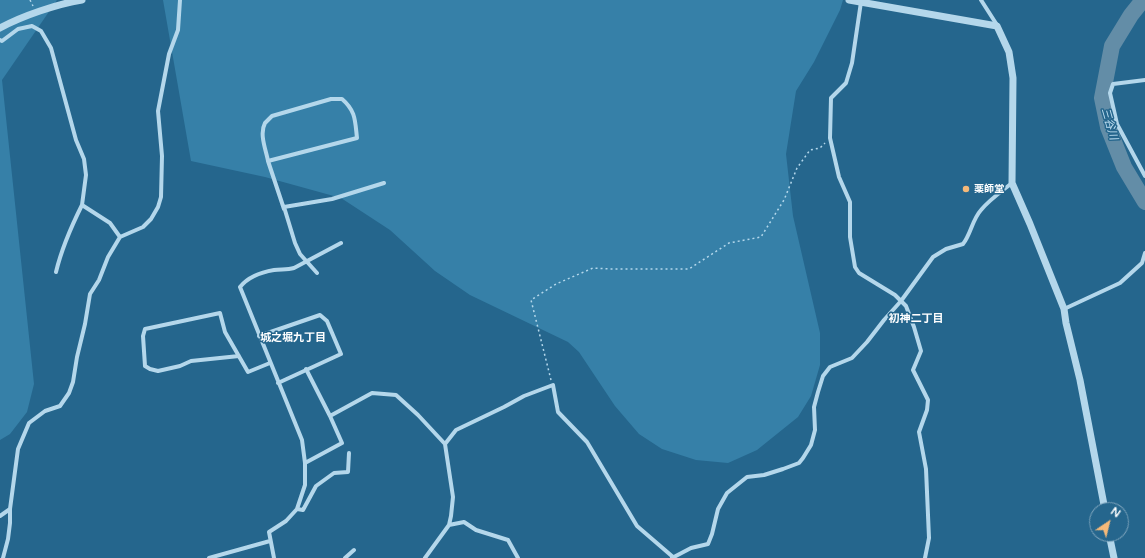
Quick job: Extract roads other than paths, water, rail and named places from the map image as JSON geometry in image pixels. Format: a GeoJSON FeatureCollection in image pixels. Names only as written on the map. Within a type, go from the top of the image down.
{"type":"FeatureCollection","features":[{"type":"Feature","properties":{"kind":"street"},"geometry":{"type":"LineString","coordinates":[[0,28],[37,13],[82,0]]}},
{"type":"Feature","properties":{"kind":"street"},"geometry":{"type":"LineString","coordinates":[[3,558],[10,528],[10,509],[18,449],[29,423],[45,411],[60,406],[69,393],[73,382],[90,294],[99,280],[108,257],[120,237],[143,227],[151,219],[158,207],[161,197],[162,156],[158,110],[169,54],[178,30],[180,0]]}},
{"type":"Feature","properties":{"kind":"street"},"geometry":{"type":"LineString","coordinates":[[849,0],[997,26]]}},
{"type":"Feature","properties":{"kind":"street"},"geometry":{"type":"LineString","coordinates":[[981,0],[997,26],[1009,52],[1014,78],[1012,183],[1064,310],[1080,380],[1103,502]]}},
{"type":"Feature","properties":{"kind":"street"},"geometry":{"type":"LineString","coordinates":[[861,2],[852,63],[846,83],[831,98],[830,138],[839,177],[850,202],[850,237],[855,266],[860,274],[895,295],[906,306],[921,351],[914,370],[928,400],[927,410],[919,432],[926,469],[927,484],[929,538],[925,558]]}},
{"type":"Feature","properties":{"kind":"street"},"geometry":{"type":"LineString","coordinates":[[0,40],[18,29],[32,26],[41,31],[51,48],[76,140],[84,158],[86,175],[82,205],[60,252],[56,272]]}},
{"type":"Feature","properties":{"kind":"street"},"geometry":{"type":"LineString","coordinates":[[1145,80],[1113,84],[1110,93],[1117,124],[1145,176]]}},
{"type":"Feature","properties":{"kind":"street"},"geometry":{"type":"LineString","coordinates":[[268,161],[357,138],[355,120],[350,106],[342,99],[331,100],[272,116],[266,123],[263,137],[268,161],[286,213],[284,207]]}},
{"type":"Feature","properties":{"kind":"street"},"geometry":{"type":"LineString","coordinates":[[445,444],[456,430],[524,396],[552,385],[558,412],[587,442],[637,526],[673,557],[691,548],[708,544],[718,509],[727,493],[747,478],[764,475],[783,469],[799,462],[803,458],[811,446],[815,430],[814,407],[823,376],[830,367],[852,358],[901,301],[933,257],[946,249],[963,244],[971,229],[972,223],[981,210],[1012,183]]}},
{"type":"Feature","properties":{"kind":"street"},"geometry":{"type":"LineString","coordinates":[[284,207],[332,198],[384,184]]}},
{"type":"Feature","properties":{"kind":"street"},"geometry":{"type":"LineString","coordinates":[[82,205],[110,224],[120,237]]}},
{"type":"Feature","properties":{"kind":"street"},"geometry":{"type":"LineString","coordinates":[[284,207],[300,254],[317,273]]}},
{"type":"Feature","properties":{"kind":"street"},"geometry":{"type":"LineString","coordinates":[[274,558],[269,532],[286,521],[297,509],[305,485],[305,463],[302,440],[240,287],[245,281],[262,273],[275,270],[287,270],[340,243]]}},
{"type":"Feature","properties":{"kind":"street"},"geometry":{"type":"LineString","coordinates":[[1064,310],[1120,283],[1142,263],[1145,253]]}},
{"type":"Feature","properties":{"kind":"street"},"geometry":{"type":"LineString","coordinates":[[239,356],[191,361],[180,366],[158,371],[145,366],[143,336],[145,329],[220,313],[225,332],[239,356],[248,372],[270,363]]}},
{"type":"Feature","properties":{"kind":"street"},"geometry":{"type":"LineString","coordinates":[[260,336],[320,315],[327,321],[341,354],[278,383]]}},
{"type":"Feature","properties":{"kind":"street"},"geometry":{"type":"LineString","coordinates":[[305,463],[342,443],[306,369]]}},
{"type":"Feature","properties":{"kind":"street"},"geometry":{"type":"LineString","coordinates":[[330,416],[372,393],[396,395],[418,415],[445,444],[453,497],[451,516],[449,525],[425,558]]}},
{"type":"Feature","properties":{"kind":"street"},"geometry":{"type":"LineString","coordinates":[[297,509],[303,510],[316,486],[334,473],[348,472],[349,453]]}},
{"type":"Feature","properties":{"kind":"street"},"geometry":{"type":"LineString","coordinates":[[0,516],[10,509]]}},
{"type":"Feature","properties":{"kind":"street"},"geometry":{"type":"LineString","coordinates":[[449,525],[464,522],[476,530],[508,540],[518,558]]}},
{"type":"Feature","properties":{"kind":"street"},"geometry":{"type":"LineString","coordinates":[[209,558],[270,541]]}},
{"type":"Feature","properties":{"kind":"street"},"geometry":{"type":"LineString","coordinates":[[1111,542],[1114,558]]}},
{"type":"Feature","properties":{"kind":"street"},"geometry":{"type":"LineString","coordinates":[[345,558],[354,550]]}},
{"type":"Feature","properties":{"kind":"waterway","name":"三谷川"},"geometry":{"type":"LineString","coordinates":[[1143,0],[1131,15],[1112,46],[1102,98],[1108,127],[1124,167],[1145,202]]}},
{"type":"Feature","properties":{"kind":"place","name":"薬師堂"},"geometry":{"type":"Point","coordinates":[966,189]}},
{"type":"Feature","properties":{"kind":"district","name":"初神二丁目"},"geometry":{"type":"Point","coordinates":[916,319]}},
{"type":"Feature","properties":{"kind":"district","name":"城之堀九丁目"},"geometry":{"type":"Point","coordinates":[293,338]}}]}
